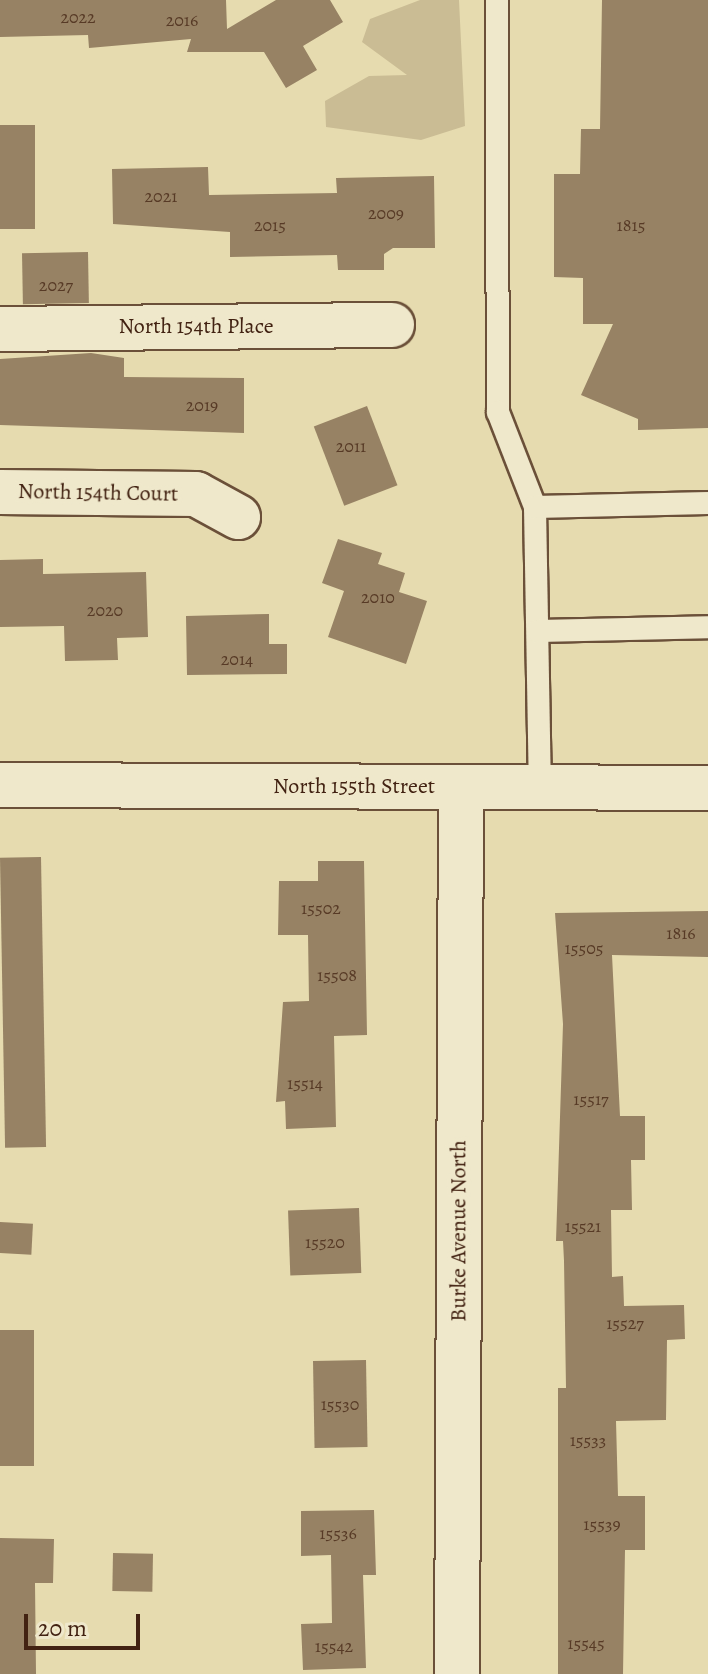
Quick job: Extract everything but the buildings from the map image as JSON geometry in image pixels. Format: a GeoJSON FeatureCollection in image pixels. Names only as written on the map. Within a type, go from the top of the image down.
{"type":"FeatureCollection","features":[{"type":"Feature","properties":{"kind":"street","name":"North 154th Place"},"geometry":{"type":"LineString","coordinates":[[0,329],[392,325]]}},
{"type":"Feature","properties":{"kind":"street","name":"North 154th Court"},"geometry":{"type":"LineString","coordinates":[[0,492],[196,494],[238,517]]}},
{"type":"Feature","properties":{"kind":"street","name":"North 155th Street"},"geometry":{"type":"LineString","coordinates":[[0,785],[708,788]]}},
{"type":"Feature","properties":{"kind":"street","name":"Burke Avenue North"},"geometry":{"type":"LineString","coordinates":[[457,1674],[461,787]]}},
{"type":"Feature","properties":{"kind":"lane"},"geometry":{"type":"LineString","coordinates":[[497,0],[498,412],[535,507],[540,787]]}},
{"type":"Feature","properties":{"kind":"lane"},"geometry":{"type":"LineString","coordinates":[[535,507],[708,503]]}},
{"type":"Feature","properties":{"kind":"lane"},"geometry":{"type":"LineString","coordinates":[[538,631],[708,627]]}},
{"type":"Feature","properties":{"kind":"shaded area"},"geometry":{"type":"Polygon","coordinates":[[[420,0],[459,0],[465,126],[421,140],[326,127],[325,101],[369,76],[407,75],[362,42],[370,19],[420,0]]]}}]}
